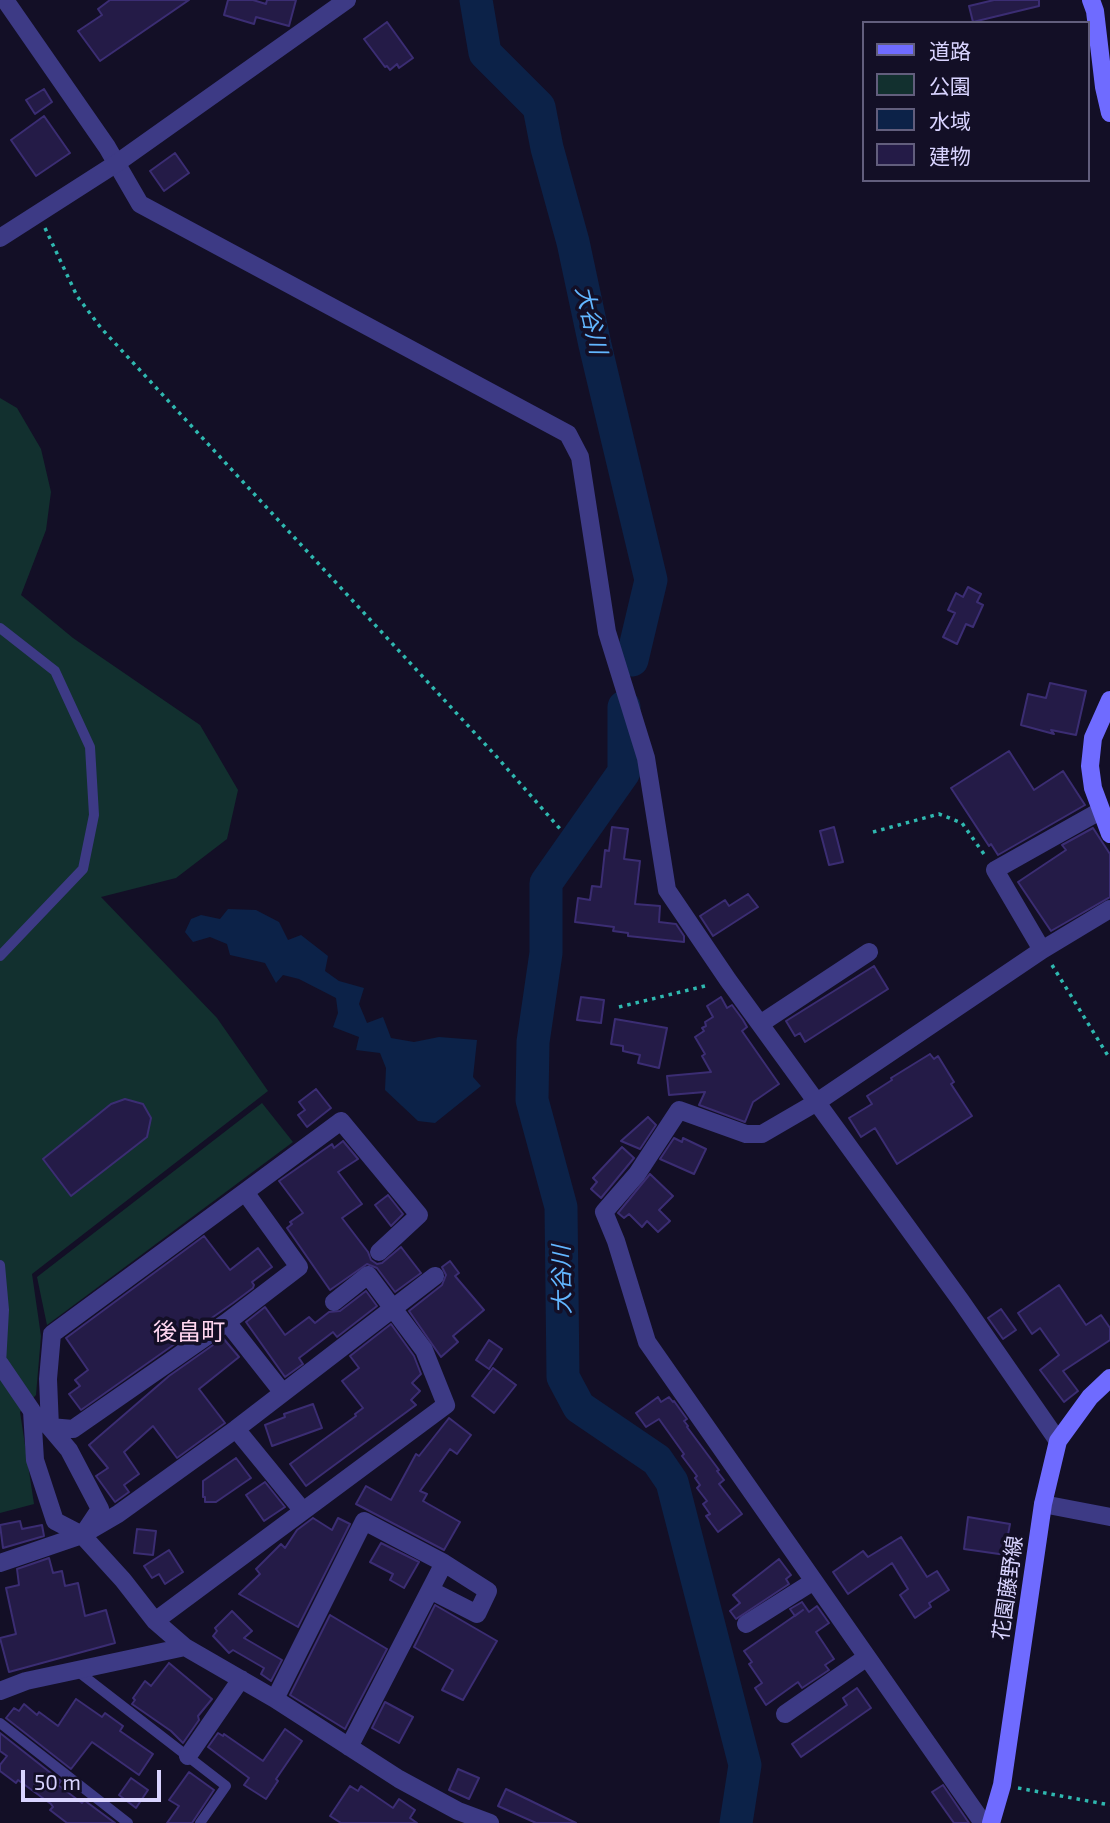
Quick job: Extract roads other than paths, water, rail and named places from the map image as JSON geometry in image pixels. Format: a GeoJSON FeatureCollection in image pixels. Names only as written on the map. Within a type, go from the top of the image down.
{"type":"FeatureCollection","features":[{"type":"Feature","properties":{"kind":"main road"},"geometry":{"type":"LineString","coordinates":[[1091,0],[1095,11],[1104,87],[1110,113]]}},
{"type":"Feature","properties":{"kind":"main road"},"geometry":{"type":"LineString","coordinates":[[1110,700],[1093,738],[1090,766],[1093,788],[1110,834]]}},
{"type":"Feature","properties":{"kind":"main road","name":"花園藤野線"},"geometry":{"type":"LineString","coordinates":[[991,1823],[1002,1785],[1043,1504],[1058,1441],[1090,1397],[1110,1378]]}},
{"type":"Feature","properties":{"kind":"street"},"geometry":{"type":"LineString","coordinates":[[5,0],[117,163],[141,204],[568,434],[580,457],[607,632],[646,758],[667,890],[728,980],[961,1301],[1058,1441]]}},
{"type":"Feature","properties":{"kind":"street"},"geometry":{"type":"LineString","coordinates":[[0,238],[117,163],[337,4]]}},
{"type":"Feature","properties":{"kind":"street"},"geometry":{"type":"LineString","coordinates":[[1042,950],[995,870],[1100,811]]}},
{"type":"Feature","properties":{"kind":"street"},"geometry":{"type":"LineString","coordinates":[[983,1823],[647,1342],[616,1241],[604,1212],[638,1174],[679,1110],[746,1134],[762,1134],[817,1102],[1042,950],[1110,909]]}},
{"type":"Feature","properties":{"kind":"street"},"geometry":{"type":"LineString","coordinates":[[760,1024],[869,952]]}},
{"type":"Feature","properties":{"kind":"street"},"geometry":{"type":"LineString","coordinates":[[50,1427],[48,1379],[52,1334],[341,1121],[419,1215],[379,1252]]}},
{"type":"Feature","properties":{"kind":"street"},"geometry":{"type":"LineString","coordinates":[[50,1427],[73,1429],[227,1322],[299,1267],[245,1192]]}},
{"type":"Feature","properties":{"kind":"street"},"geometry":{"type":"LineString","coordinates":[[155,1621],[446,1405],[424,1350],[368,1275],[334,1302]]}},
{"type":"Feature","properties":{"kind":"street"},"geometry":{"type":"LineString","coordinates":[[0,1563],[82,1535],[118,1514],[283,1394],[435,1276]]}},
{"type":"Feature","properties":{"kind":"street"},"geometry":{"type":"LineString","coordinates":[[227,1322],[283,1394]]}},
{"type":"Feature","properties":{"kind":"street"},"geometry":{"type":"LineString","coordinates":[[1,1364],[32,1411],[69,1450],[100,1509],[82,1535]]}},
{"type":"Feature","properties":{"kind":"street"},"geometry":{"type":"LineString","coordinates":[[32,1411],[35,1460],[55,1521],[82,1535],[123,1580],[155,1621],[185,1647],[275,1699],[399,1780],[458,1811],[490,1823]]}},
{"type":"Feature","properties":{"kind":"street"},"geometry":{"type":"LineString","coordinates":[[236,1429],[303,1511]]}},
{"type":"Feature","properties":{"kind":"street"},"geometry":{"type":"LineString","coordinates":[[1043,1504],[1110,1517]]}},
{"type":"Feature","properties":{"kind":"street"},"geometry":{"type":"LineString","coordinates":[[275,1699],[363,1521],[444,1563],[488,1591],[477,1614],[430,1590]]}},
{"type":"Feature","properties":{"kind":"street"},"geometry":{"type":"LineString","coordinates":[[349,1747],[444,1563]]}},
{"type":"Feature","properties":{"kind":"street"},"geometry":{"type":"LineString","coordinates":[[747,1624],[814,1581]]}},
{"type":"Feature","properties":{"kind":"street"},"geometry":{"type":"LineString","coordinates":[[0,1691],[26,1681],[185,1647]]}},
{"type":"Feature","properties":{"kind":"street"},"geometry":{"type":"LineString","coordinates":[[785,1714],[867,1657]]}},
{"type":"Feature","properties":{"kind":"street"},"geometry":{"type":"LineString","coordinates":[[188,1756],[241,1679]]}},
{"type":"Feature","properties":{"kind":"lane"},"geometry":{"type":"LineString","coordinates":[[0,628],[55,671],[90,747],[94,814],[83,869],[0,956]]}},
{"type":"Feature","properties":{"kind":"lane"},"geometry":{"type":"LineString","coordinates":[[0,1265],[4,1310],[1,1364]]}},
{"type":"Feature","properties":{"kind":"lane"},"geometry":{"type":"LineString","coordinates":[[76,1670],[226,1786],[200,1823]]}},
{"type":"Feature","properties":{"kind":"lane"},"geometry":{"type":"LineString","coordinates":[[0,1723],[128,1823]]}},
{"type":"Feature","properties":{"kind":"water"},"geometry":{"type":"Polygon","coordinates":[[[228,909],[256,910],[279,922],[288,940],[301,935],[328,956],[325,971],[339,981],[364,988],[359,1004],[367,1023],[383,1017],[391,1038],[414,1042],[439,1037],[477,1040],[473,1077],[481,1086],[435,1123],[418,1121],[385,1090],[386,1068],[380,1053],[356,1050],[359,1037],[333,1027],[338,1013],[336,998],[299,979],[283,975],[276,983],[265,963],[230,955],[227,944],[210,937],[193,942],[185,932],[191,919],[201,915],[220,919],[228,909]]]}},
{"type":"Feature","properties":{"kind":"waterway","name":"大谷川"},"geometry":{"type":"LineString","coordinates":[[476,0],[485,53],[539,107],[547,148],[573,242],[651,580],[632,660]]}},
{"type":"Feature","properties":{"kind":"waterway","name":"大谷川"},"geometry":{"type":"LineString","coordinates":[[624,707],[624,772],[546,883],[546,953],[533,1042],[532,1100],[561,1207],[563,1377],[579,1407],[657,1460],[672,1482],[745,1765],[736,1823]]}},
{"type":"Feature","properties":{"kind":"district","name":"後畠町"},"geometry":{"type":"Point","coordinates":[189,1332]}}]}
